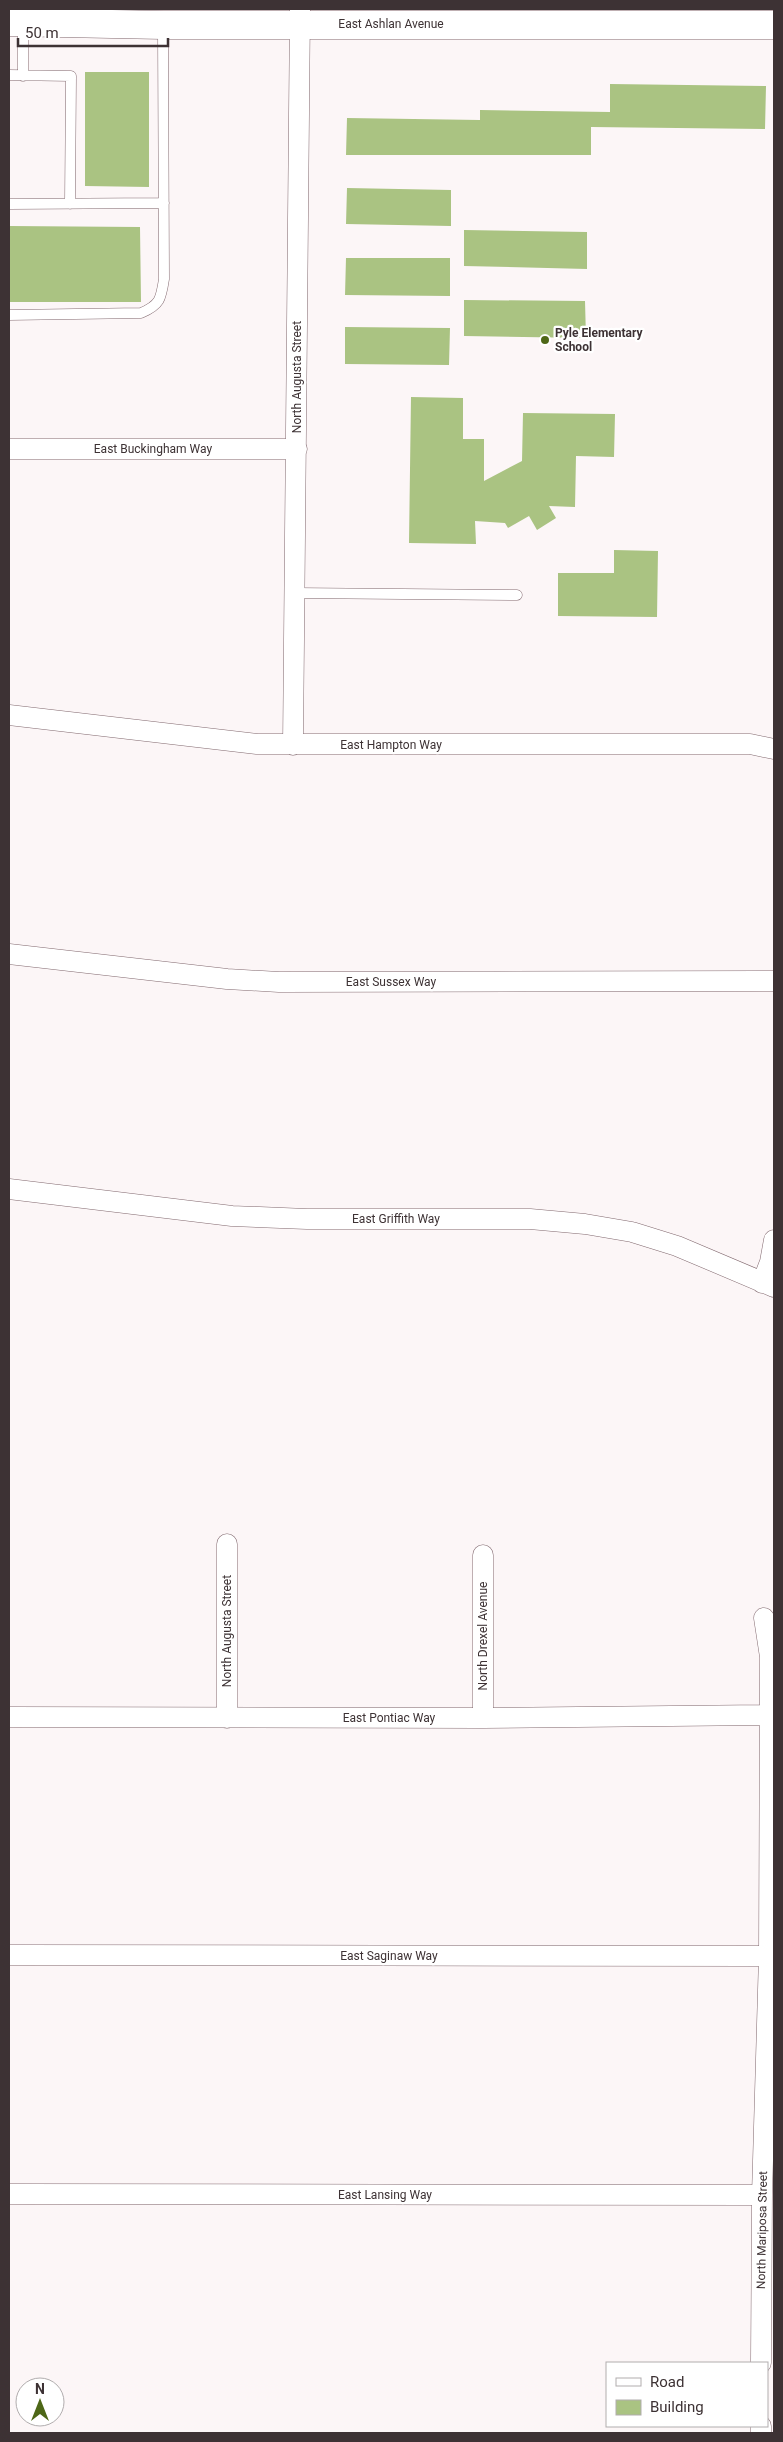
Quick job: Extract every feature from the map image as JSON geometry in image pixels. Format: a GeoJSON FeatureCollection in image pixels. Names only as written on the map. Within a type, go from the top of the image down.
{"type":"FeatureCollection","features":[{"type":"Feature","properties":{"kind":"main road","name":"East Ashlan Avenue"},"geometry":{"type":"LineString","coordinates":[[16,22],[66,16],[163,25],[299,17],[774,24]]}},
{"type":"Feature","properties":{"kind":"street","name":"North Augusta Street"},"geometry":{"type":"LineString","coordinates":[[293,745],[297,449],[299,17]]}},
{"type":"Feature","properties":{"kind":"street","name":"East Buckingham Way"},"geometry":{"type":"LineString","coordinates":[[9,449],[297,449]]}},
{"type":"Feature","properties":{"kind":"street","name":"East Hampton Way"},"geometry":{"type":"LineString","coordinates":[[9,715],[257,744],[750,744],[774,749]]}},
{"type":"Feature","properties":{"kind":"street","name":"East Sussex Way"},"geometry":{"type":"LineString","coordinates":[[9,954],[227,979],[279,982],[774,981]]}},
{"type":"Feature","properties":{"kind":"street","name":"East Griffith Way"},"geometry":{"type":"LineString","coordinates":[[9,1190],[232,1216],[307,1219],[530,1219],[584,1224],[632,1232],[677,1246],[768,1285]]}},
{"type":"Feature","properties":{"kind":"street"},"geometry":{"type":"LineString","coordinates":[[768,1285],[774,1240]]}},
{"type":"Feature","properties":{"kind":"street","name":"North Augusta Street"},"geometry":{"type":"LineString","coordinates":[[227,1544],[227,1718]]}},
{"type":"Feature","properties":{"kind":"street","name":"North Drexel Avenue"},"geometry":{"type":"LineString","coordinates":[[482,1718],[483,1555]]}},
{"type":"Feature","properties":{"kind":"street","name":"North Mariposa Street"},"geometry":{"type":"LineString","coordinates":[[761,2362],[762,2195],[769,1956],[770,1715],[770,1656],[764,1618]]}},
{"type":"Feature","properties":{"kind":"street","name":"East Pontiac Way"},"geometry":{"type":"LineString","coordinates":[[9,1717],[482,1718],[770,1715]]}},
{"type":"Feature","properties":{"kind":"street","name":"East Saginaw Way"},"geometry":{"type":"LineString","coordinates":[[9,1955],[769,1956]]}},
{"type":"Feature","properties":{"kind":"street","name":"East Lansing Way"},"geometry":{"type":"LineString","coordinates":[[9,2194],[762,2195]]}},
{"type":"Feature","properties":{"kind":"lane"},"geometry":{"type":"LineString","coordinates":[[16,22],[22,76]]}},
{"type":"Feature","properties":{"kind":"lane"},"geometry":{"type":"LineString","coordinates":[[9,315],[141,312],[155,306],[161,295],[164,279],[163,25]]}},
{"type":"Feature","properties":{"kind":"lane"},"geometry":{"type":"LineString","coordinates":[[9,75],[71,76],[70,204]]}},
{"type":"Feature","properties":{"kind":"lane"},"geometry":{"type":"LineString","coordinates":[[9,204],[164,203]]}},
{"type":"Feature","properties":{"kind":"lane"},"geometry":{"type":"LineString","coordinates":[[294,593],[517,595]]}},
{"type":"Feature","properties":{"kind":"building"},"geometry":{"type":"Polygon","coordinates":[[[85,72],[149,72],[149,187],[85,186],[85,72]]]}},
{"type":"Feature","properties":{"kind":"building"},"geometry":{"type":"Polygon","coordinates":[[[610,84],[766,86],[765,129],[591,127],[591,155],[346,155],[347,118],[480,120],[480,110],[610,112],[610,84]]]}},
{"type":"Feature","properties":{"kind":"building"},"geometry":{"type":"Polygon","coordinates":[[[347,188],[451,190],[451,226],[346,224],[347,188]]]}},
{"type":"Feature","properties":{"kind":"building"},"geometry":{"type":"Polygon","coordinates":[[[9,226],[140,227],[141,302],[9,302],[9,226]]]}},
{"type":"Feature","properties":{"kind":"building"},"geometry":{"type":"Polygon","coordinates":[[[464,230],[587,232],[587,269],[464,266],[464,230]]]}},
{"type":"Feature","properties":{"kind":"building"},"geometry":{"type":"Polygon","coordinates":[[[346,258],[450,258],[450,296],[345,295],[346,258]]]}},
{"type":"Feature","properties":{"kind":"building"},"geometry":{"type":"Polygon","coordinates":[[[464,300],[585,301],[586,338],[464,336],[464,300]]]}},
{"type":"Feature","properties":{"kind":"building"},"geometry":{"type":"Polygon","coordinates":[[[345,327],[450,328],[449,365],[345,364],[345,327]]]}},
{"type":"Feature","properties":{"kind":"building"},"geometry":{"type":"Polygon","coordinates":[[[411,397],[463,398],[463,439],[484,439],[484,481],[522,461],[523,413],[615,414],[614,457],[576,456],[575,507],[549,506],[556,518],[537,530],[529,516],[508,528],[505,523],[475,521],[476,544],[409,543],[411,397]]]}},
{"type":"Feature","properties":{"kind":"building"},"geometry":{"type":"Polygon","coordinates":[[[614,550],[658,551],[657,617],[558,616],[558,573],[614,573],[614,550]]]}},
{"type":"Feature","properties":{"kind":"place","name":"Pyle Elementary School"},"geometry":{"type":"Point","coordinates":[545,340]}}]}
